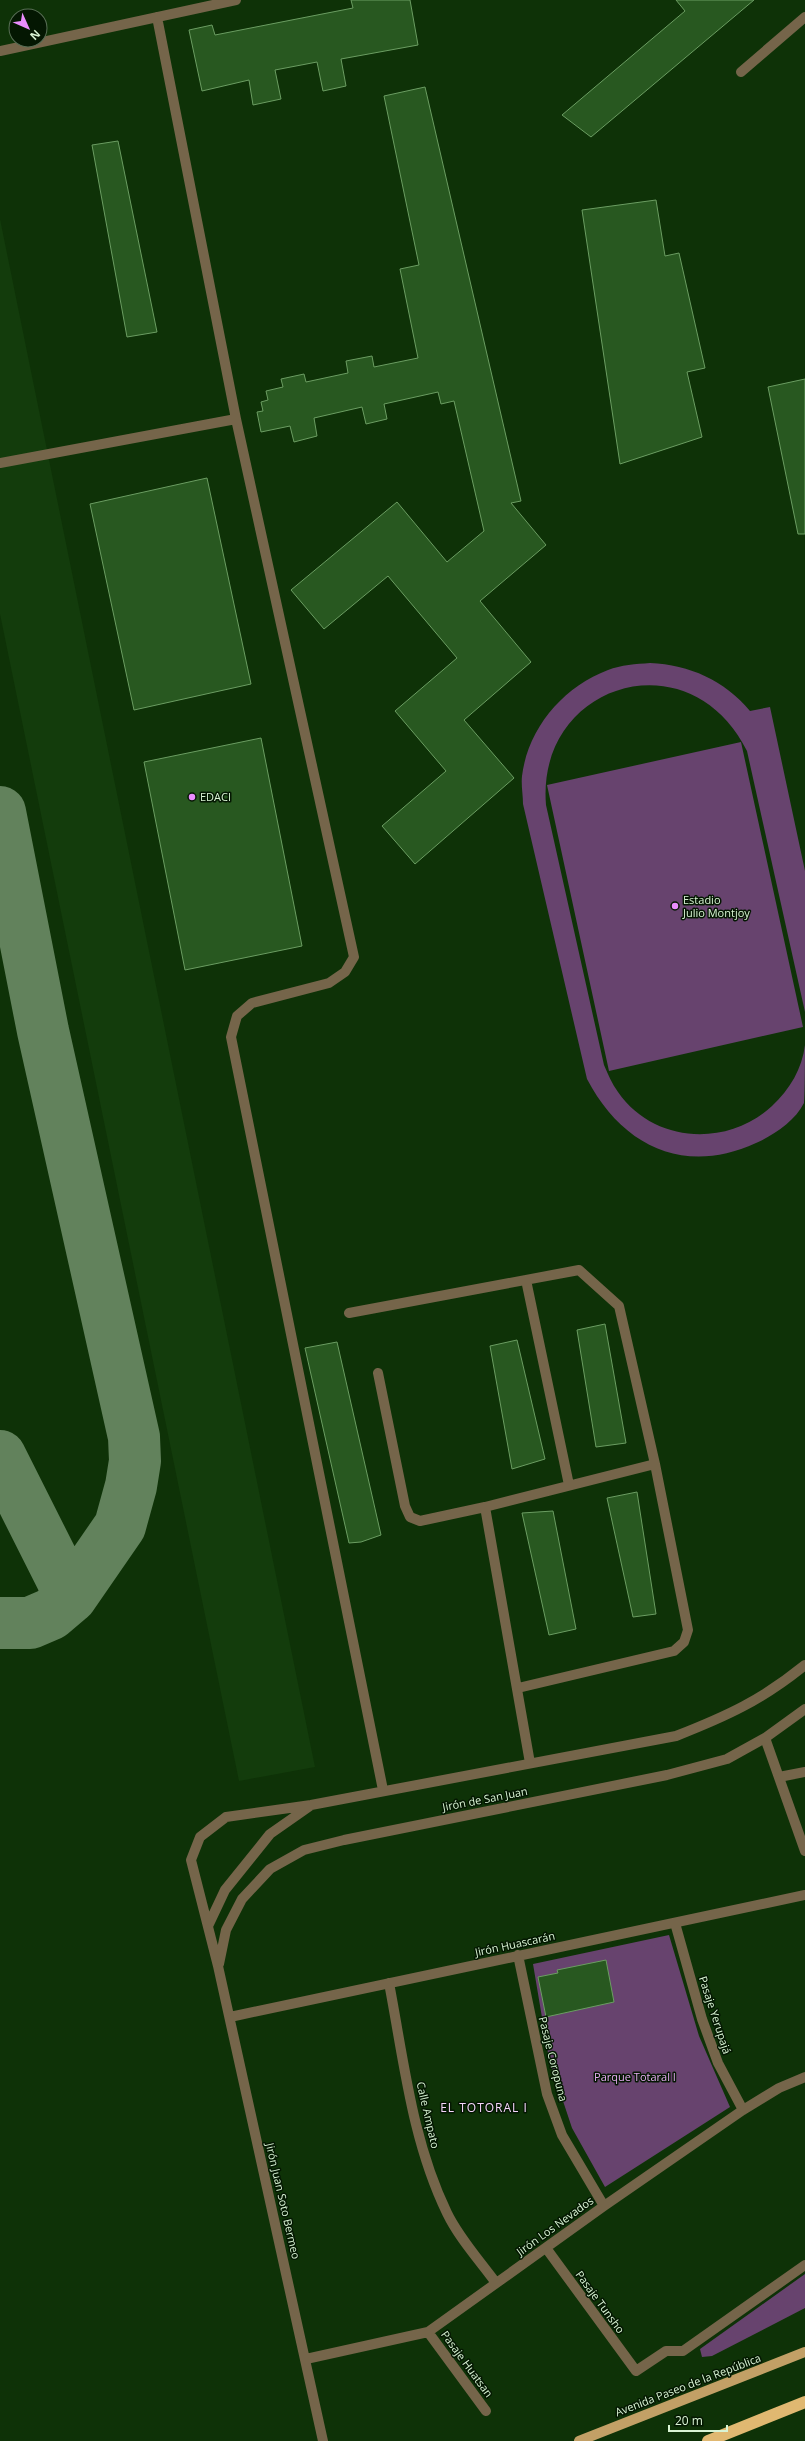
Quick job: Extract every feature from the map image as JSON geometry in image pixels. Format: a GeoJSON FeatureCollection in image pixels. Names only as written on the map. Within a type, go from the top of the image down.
{"type":"FeatureCollection","features":[{"type":"Feature","properties":{"kind":"highway"},"geometry":{"type":"LineString","coordinates":[[708,2441],[805,2402]]}},
{"type":"Feature","properties":{"kind":"main road","name":"Avenida Paseo de la República"},"geometry":{"type":"LineString","coordinates":[[579,2441],[805,2352]]}},
{"type":"Feature","properties":{"kind":"street"},"geometry":{"type":"LineString","coordinates":[[0,51],[236,0]]}},
{"type":"Feature","properties":{"kind":"street"},"geometry":{"type":"LineString","coordinates":[[157,17],[236,419],[354,957],[345,972],[329,983],[252,1003],[237,1016],[231,1037],[383,1790]]}},
{"type":"Feature","properties":{"kind":"street"},"geometry":{"type":"LineString","coordinates":[[741,72],[805,17]]}},
{"type":"Feature","properties":{"kind":"street"},"geometry":{"type":"LineString","coordinates":[[0,463],[236,419]]}},
{"type":"Feature","properties":{"kind":"street"},"geometry":{"type":"LineString","coordinates":[[349,1313],[579,1270],[619,1306],[655,1464],[688,1630],[684,1642],[674,1651],[518,1688]]}},
{"type":"Feature","properties":{"kind":"street"},"geometry":{"type":"LineString","coordinates":[[526,1280],[570,1485]]}},
{"type":"Feature","properties":{"kind":"street"},"geometry":{"type":"LineString","coordinates":[[378,1373],[405,1506],[410,1517],[420,1521],[485,1507],[655,1464]]}},
{"type":"Feature","properties":{"kind":"street"},"geometry":{"type":"LineString","coordinates":[[485,1507],[530,1763]]}},
{"type":"Feature","properties":{"kind":"street","name":"Jirón Juan Soto Bermeo"},"geometry":{"type":"LineString","coordinates":[[323,2441],[230,2017],[190,1860],[200,1837],[226,1817],[311,1805],[383,1790],[676,1736],[733,1713],[775,1689],[805,1665]]}},
{"type":"Feature","properties":{"kind":"street","name":"Jirón de San Juan"},"geometry":{"type":"LineString","coordinates":[[218,1966],[226,1930],[242,1899],[270,1869],[304,1850],[344,1840],[667,1775],[727,1759],[765,1738],[805,1709]]}},
{"type":"Feature","properties":{"kind":"street"},"geometry":{"type":"LineString","coordinates":[[765,1738],[805,1851]]}},
{"type":"Feature","properties":{"kind":"street"},"geometry":{"type":"LineString","coordinates":[[779,1777],[805,1772]]}},
{"type":"Feature","properties":{"kind":"street"},"geometry":{"type":"LineString","coordinates":[[208,1926],[230,1884],[270,1834],[311,1805]]}},
{"type":"Feature","properties":{"kind":"street","name":"Jirón Huascarán"},"geometry":{"type":"LineString","coordinates":[[230,2017],[805,1895]]}},
{"type":"Feature","properties":{"kind":"street","name":"Pasaje Yerupajá"},"geometry":{"type":"LineString","coordinates":[[675,1923],[713,2049],[743,2110]]}},
{"type":"Feature","properties":{"kind":"street","name":"Pasaje Coropuna"},"geometry":{"type":"LineString","coordinates":[[518,1955],[547,2094],[562,2135],[604,2206]]}},
{"type":"Feature","properties":{"kind":"street","name":"Calle Ampato"},"geometry":{"type":"LineString","coordinates":[[389,1983],[417,2136],[431,2175],[448,2214],[496,2283]]}},
{"type":"Feature","properties":{"kind":"street","name":"Jirón Los Nevados"},"geometry":{"type":"LineString","coordinates":[[306,2359],[428,2332],[604,2206],[743,2110],[779,2088],[805,2077]]}},
{"type":"Feature","properties":{"kind":"street","name":"Pasaje Tunsho"},"geometry":{"type":"LineString","coordinates":[[546,2248],[636,2371],[666,2351],[683,2351],[805,2265]]}},
{"type":"Feature","properties":{"kind":"street","name":"Pasaje Huatsan"},"geometry":{"type":"LineString","coordinates":[[428,2332],[486,2411]]}},
{"type":"Feature","properties":{"kind":"shaded area"},"geometry":{"type":"Polygon","coordinates":[[[0,219],[315,1767],[239,1781],[0,614],[0,219]]]}},
{"type":"Feature","properties":{"kind":"green space"},"geometry":{"type":"Polygon","coordinates":[[[650,663],[679,667],[705,676],[729,691],[750,711],[770,707],[805,871],[805,1012],[747,751],[722,715],[690,694],[656,685],[621,689],[590,704],[565,729],[549,763],[546,805],[604,1065],[618,1092],[633,1109],[651,1122],[671,1130],[692,1134],[713,1133],[734,1128],[754,1119],[772,1106],[790,1086],[801,1062],[805,1045],[804,1103],[795,1116],[777,1132],[756,1143],[730,1152],[704,1156],[680,1155],[658,1148],[637,1137],[618,1122],[601,1102],[587,1079],[523,804],[522,776],[526,758],[540,726],[550,711],[576,687],[592,677],[618,667],[650,663]]]}},
{"type":"Feature","properties":{"kind":"green space","name":"Estadio Julio Montjoy"},"geometry":{"type":"Polygon","coordinates":[[[741,742],[803,1027],[609,1071],[547,785],[741,742]]]}},
{"type":"Feature","properties":{"kind":"green space","name":"Parque Totaral I"},"geometry":{"type":"Polygon","coordinates":[[[669,1935],[699,2036],[730,2107],[605,2187],[572,2128],[549,2059],[533,1964],[669,1935]]]}},
{"type":"Feature","properties":{"kind":"green space"},"geometry":{"type":"Polygon","coordinates":[[[805,2274],[805,2308],[712,2356],[702,2357],[700,2349],[805,2274]]]}},
{"type":"Feature","properties":{"kind":"building"},"geometry":{"type":"Polygon","coordinates":[[[351,0],[410,0],[418,45],[341,59],[346,86],[323,91],[317,62],[275,70],[281,99],[253,105],[249,80],[202,91],[189,30],[212,25],[215,35],[353,8],[351,0]]]}},
{"type":"Feature","properties":{"kind":"building"},"geometry":{"type":"Polygon","coordinates":[[[676,0],[754,0],[591,137],[562,115],[685,11],[676,0]]]}},
{"type":"Feature","properties":{"kind":"building"},"geometry":{"type":"Polygon","coordinates":[[[425,87],[521,501],[511,503],[546,545],[480,601],[531,662],[464,720],[514,778],[415,864],[382,826],[446,771],[395,711],[457,658],[388,576],[324,629],[291,590],[397,502],[447,562],[484,531],[454,401],[441,404],[438,392],[384,404],[387,419],[366,424],[362,407],[314,418],[317,436],[294,442],[290,426],[261,432],[257,412],[263,411],[261,402],[268,400],[266,391],[283,387],[281,379],[304,374],[306,382],[348,373],[346,361],[372,356],[374,367],[418,358],[400,269],[419,265],[384,96],[425,87]]]}},
{"type":"Feature","properties":{"kind":"building"},"geometry":{"type":"Polygon","coordinates":[[[118,141],[157,332],[127,337],[92,145],[118,141]]]}},
{"type":"Feature","properties":{"kind":"building"},"geometry":{"type":"Polygon","coordinates":[[[656,200],[665,256],[679,253],[705,368],[687,372],[702,437],[620,464],[582,210],[656,200]]]}},
{"type":"Feature","properties":{"kind":"building"},"geometry":{"type":"Polygon","coordinates":[[[805,379],[805,534],[798,534],[768,387],[805,379]]]}},
{"type":"Feature","properties":{"kind":"building"},"geometry":{"type":"Polygon","coordinates":[[[207,478],[251,684],[134,710],[90,504],[207,478]]]}},
{"type":"Feature","properties":{"kind":"building"},"geometry":{"type":"Polygon","coordinates":[[[261,738],[302,946],[185,970],[144,762],[261,738]]]}},
{"type":"Feature","properties":{"kind":"building"},"geometry":{"type":"Polygon","coordinates":[[[605,1324],[626,1443],[596,1447],[577,1330],[605,1324]]]}},
{"type":"Feature","properties":{"kind":"building"},"geometry":{"type":"Polygon","coordinates":[[[517,1340],[545,1459],[512,1469],[490,1346],[517,1340]]]}},
{"type":"Feature","properties":{"kind":"building"},"geometry":{"type":"Polygon","coordinates":[[[337,1342],[381,1535],[361,1542],[349,1543],[305,1348],[337,1342]]]}},
{"type":"Feature","properties":{"kind":"building"},"geometry":{"type":"Polygon","coordinates":[[[637,1492],[656,1614],[633,1617],[607,1498],[637,1492]]]}},
{"type":"Feature","properties":{"kind":"building"},"geometry":{"type":"Polygon","coordinates":[[[553,1511],[576,1629],[549,1635],[522,1513],[553,1511]]]}},
{"type":"Feature","properties":{"kind":"building"},"geometry":{"type":"Polygon","coordinates":[[[606,1960],[614,2002],[546,2017],[538,1977],[558,1973],[557,1970],[606,1960]]]}},
{"type":"Feature","properties":{"kind":"taxiway"},"geometry":{"type":"LineString","coordinates":[[0,812],[43,1031],[134,1437],[135,1461],[131,1486],[120,1526],[71,1597],[51,1614],[30,1623],[0,1623]]}},
{"type":"Feature","properties":{"kind":"taxiway"},"geometry":{"type":"LineString","coordinates":[[0,1456],[71,1597]]}},
{"type":"Feature","properties":{"kind":"place","name":"EDACI"},"geometry":{"type":"Point","coordinates":[192,797]}},
{"type":"Feature","properties":{"kind":"place","name":"Estadio Julio Montjoy"},"geometry":{"type":"Point","coordinates":[675,906]}},
{"type":"Feature","properties":{"kind":"district","name":"EL TOTORAL I"},"geometry":{"type":"Point","coordinates":[484,2108]}}]}
